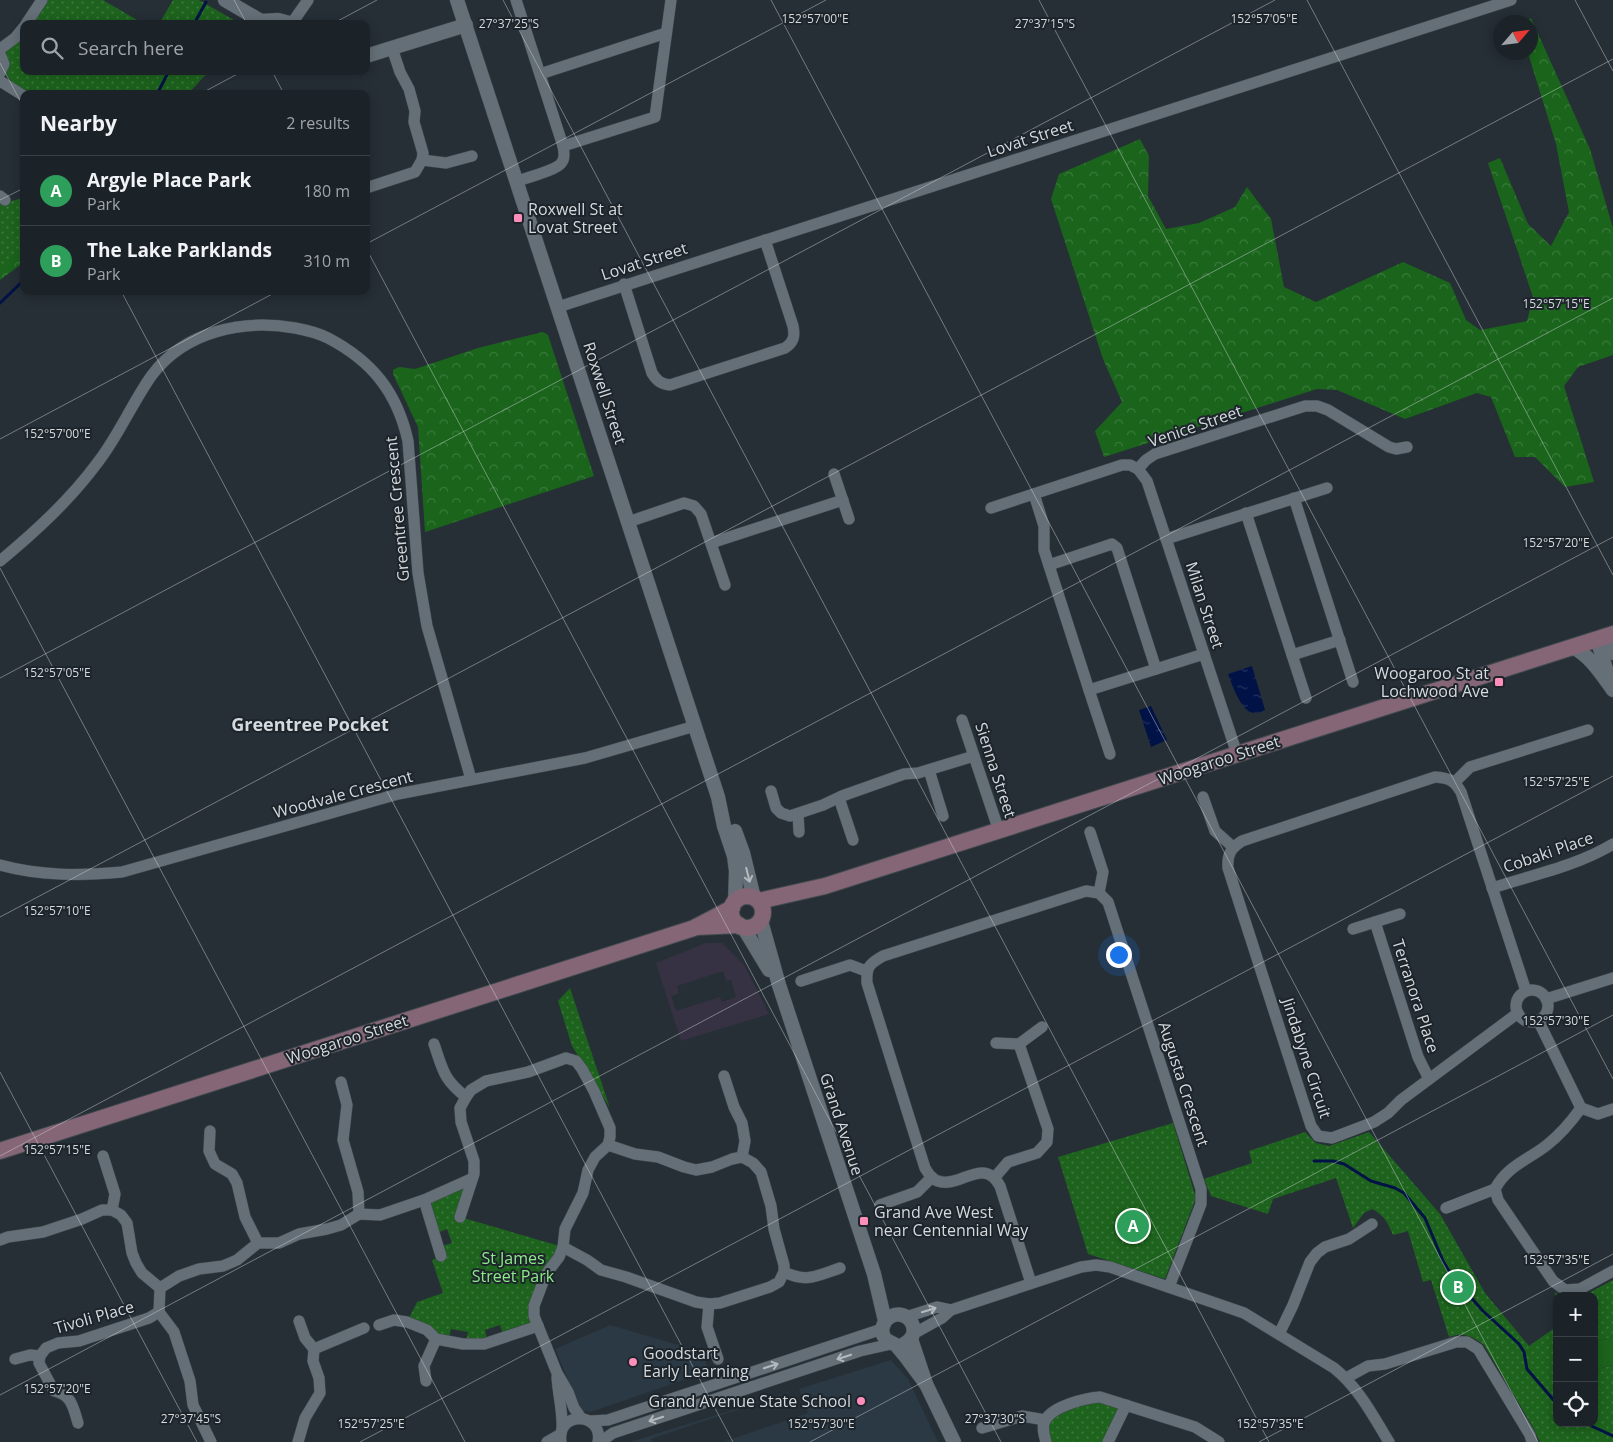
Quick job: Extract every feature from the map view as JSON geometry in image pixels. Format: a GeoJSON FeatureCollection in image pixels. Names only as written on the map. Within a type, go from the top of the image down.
{"type":"FeatureCollection","features":[{"type":"Feature","properties":{"kind":"main road","name":"Woogaroo Street"},"geometry":{"type":"LineString","coordinates":[[0,1151],[694,928],[734,905],[744,897],[759,909],[782,906],[825,886],[1606,636]]}},
{"type":"Feature","properties":{"kind":"main road"},"geometry":{"type":"LineString","coordinates":[[734,905],[733,918],[741,926]]}},
{"type":"Feature","properties":{"kind":"main road","name":"Woogaroo Street"},"geometry":{"type":"LineString","coordinates":[[694,928],[753,927],[759,909]]}},
{"type":"Feature","properties":{"kind":"street"},"geometry":{"type":"LineString","coordinates":[[28,20],[42,0]]}},
{"type":"Feature","properties":{"kind":"street"},"geometry":{"type":"LineString","coordinates":[[225,0],[259,20]]}},
{"type":"Feature","properties":{"kind":"street"},"geometry":{"type":"LineString","coordinates":[[296,20],[308,0]]}},
{"type":"Feature","properties":{"kind":"street","name":"Roxwell Street"},"geometry":{"type":"LineString","coordinates":[[458,0],[718,798],[724,826],[734,856],[736,871],[734,905]]}},
{"type":"Feature","properties":{"kind":"street"},"geometry":{"type":"LineString","coordinates":[[563,146],[655,117],[671,0]]}},
{"type":"Feature","properties":{"kind":"street","name":"Lovat Street"},"geometry":{"type":"LineString","coordinates":[[558,307],[624,284],[1512,0]]}},
{"type":"Feature","properties":{"kind":"street"},"geometry":{"type":"LineString","coordinates":[[517,181],[558,167],[564,159],[563,146],[519,1]]}},
{"type":"Feature","properties":{"kind":"street"},"geometry":{"type":"LineString","coordinates":[[370,55],[466,25]]}},
{"type":"Feature","properties":{"kind":"street"},"geometry":{"type":"LineString","coordinates":[[0,49],[15,38],[20,32]]}},
{"type":"Feature","properties":{"kind":"street"},"geometry":{"type":"LineString","coordinates":[[540,74],[666,33]]}},
{"type":"Feature","properties":{"kind":"street"},"geometry":{"type":"LineString","coordinates":[[370,187],[414,172],[422,160],[414,122],[415,112],[409,89],[400,72],[392,48]]}},
{"type":"Feature","properties":{"kind":"street"},"geometry":{"type":"LineString","coordinates":[[0,54],[4,62],[0,73]]}},
{"type":"Feature","properties":{"kind":"street"},"geometry":{"type":"LineString","coordinates":[[0,81],[20,94]]}},
{"type":"Feature","properties":{"kind":"street"},"geometry":{"type":"LineString","coordinates":[[422,160],[446,163],[472,156]]}},
{"type":"Feature","properties":{"kind":"street"},"geometry":{"type":"LineString","coordinates":[[624,284],[652,373],[662,384],[670,386],[785,348],[790,344],[795,333],[765,240]]}},
{"type":"Feature","properties":{"kind":"street","name":"Greentree Crescent"},"geometry":{"type":"LineString","coordinates":[[0,561],[28,538],[80,484],[100,460],[152,375],[169,358],[188,344],[210,333],[254,324],[278,325],[324,336],[344,347],[363,361],[381,379],[394,399],[404,420],[408,441],[418,573],[427,626],[471,779]]}},
{"type":"Feature","properties":{"kind":"street","name":"Venice Street"},"geometry":{"type":"LineString","coordinates":[[992,508],[1122,465],[1130,465],[1138,469],[1155,454],[1305,406],[1317,406],[1328,410],[1389,447],[1407,447]]}},
{"type":"Feature","properties":{"kind":"street","name":"Milan Street"},"geometry":{"type":"LineString","coordinates":[[1138,469],[1147,481],[1237,754]]}},
{"type":"Feature","properties":{"kind":"street"},"geometry":{"type":"LineString","coordinates":[[834,474],[849,518]]}},
{"type":"Feature","properties":{"kind":"street"},"geometry":{"type":"LineString","coordinates":[[1166,538],[1327,488]]}},
{"type":"Feature","properties":{"kind":"street"},"geometry":{"type":"LineString","coordinates":[[1034,494],[1044,526],[1044,550],[1110,754]]}},
{"type":"Feature","properties":{"kind":"street"},"geometry":{"type":"LineString","coordinates":[[1294,498],[1353,682]]}},
{"type":"Feature","properties":{"kind":"street"},"geometry":{"type":"LineString","coordinates":[[711,543],[843,500]]}},
{"type":"Feature","properties":{"kind":"street"},"geometry":{"type":"LineString","coordinates":[[628,522],[684,503],[698,509],[725,585]]}},
{"type":"Feature","properties":{"kind":"street"},"geometry":{"type":"LineString","coordinates":[[1246,513],[1306,698]]}},
{"type":"Feature","properties":{"kind":"street"},"geometry":{"type":"LineString","coordinates":[[1049,565],[1112,544],[1117,548],[1156,669]]}},
{"type":"Feature","properties":{"kind":"street"},"geometry":{"type":"LineString","coordinates":[[1606,636],[1613,653]]}},
{"type":"Feature","properties":{"kind":"street"},"geometry":{"type":"LineString","coordinates":[[1606,636],[1613,690]]}},
{"type":"Feature","properties":{"kind":"street"},"geometry":{"type":"LineString","coordinates":[[1292,655],[1340,640]]}},
{"type":"Feature","properties":{"kind":"street"},"geometry":{"type":"LineString","coordinates":[[1572,647],[1579,650],[1587,658],[1613,690]]}},
{"type":"Feature","properties":{"kind":"street"},"geometry":{"type":"LineString","coordinates":[[1089,690],[1204,654]]}},
{"type":"Feature","properties":{"kind":"street","name":"Sienna Street"},"geometry":{"type":"LineString","coordinates":[[962,720],[999,831]]}},
{"type":"Feature","properties":{"kind":"street","name":"Woodvale Crescent"},"geometry":{"type":"LineString","coordinates":[[0,865],[54,875],[90,875],[122,872],[398,794],[585,758],[695,726]]}},
{"type":"Feature","properties":{"kind":"street"},"geometry":{"type":"LineString","coordinates":[[1455,782],[1470,767],[1588,730]]}},
{"type":"Feature","properties":{"kind":"street"},"geometry":{"type":"LineString","coordinates":[[771,791],[776,808],[781,813],[790,816],[904,774],[918,773],[974,756]]}},
{"type":"Feature","properties":{"kind":"street"},"geometry":{"type":"LineString","coordinates":[[929,770],[943,816]]}},
{"type":"Feature","properties":{"kind":"street"},"geometry":{"type":"LineString","coordinates":[[1203,797],[1215,831],[1233,847],[1242,841],[1435,777],[1446,777],[1455,782],[1461,792],[1526,991]]}},
{"type":"Feature","properties":{"kind":"street","name":"Roxwell Street"},"geometry":{"type":"LineString","coordinates":[[718,798],[733,824],[759,909]]}},
{"type":"Feature","properties":{"kind":"street"},"geometry":{"type":"LineString","coordinates":[[839,798],[853,840]]}},
{"type":"Feature","properties":{"kind":"street"},"geometry":{"type":"LineString","coordinates":[[798,814],[799,832]]}},
{"type":"Feature","properties":{"kind":"street"},"geometry":{"type":"LineString","coordinates":[[1031,1283],[1000,1186],[995,1176],[988,1172],[978,1173],[954,1181],[943,1182],[932,1177],[925,1168],[867,984],[866,971],[872,962],[882,956],[1086,890],[1099,893],[1103,872],[1090,832]]}},
{"type":"Feature","properties":{"kind":"street","name":"Cobaki Place"},"geometry":{"type":"LineString","coordinates":[[1492,888],[1574,862],[1602,851],[1613,844]]}},
{"type":"Feature","properties":{"kind":"street","name":"Jindabyne Circuit"},"geometry":{"type":"LineString","coordinates":[[1233,847],[1227,857],[1228,868],[1311,1126],[1318,1136],[1332,1138],[1374,1122],[1518,1013]]}},
{"type":"Feature","properties":{"kind":"street","name":"Augusta Crescent"},"geometry":{"type":"LineString","coordinates":[[1099,893],[1108,902],[1200,1189],[1201,1204],[1169,1286]]}},
{"type":"Feature","properties":{"kind":"street","name":"Grand Avenue"},"geometry":{"type":"LineString","coordinates":[[759,909],[779,986],[852,1213],[874,1274],[886,1340],[893,1344],[926,1384]]}},
{"type":"Feature","properties":{"kind":"street","name":"Terranora Place"},"geometry":{"type":"LineString","coordinates":[[1353,929],[1400,914]]}},
{"type":"Feature","properties":{"kind":"street","name":"Terranora Place"},"geometry":{"type":"LineString","coordinates":[[1375,922],[1418,1057],[1429,1079]]}},
{"type":"Feature","properties":{"kind":"street","name":"Grand Avenue"},"geometry":{"type":"LineString","coordinates":[[741,926],[779,986]]}},
{"type":"Feature","properties":{"kind":"street"},"geometry":{"type":"LineString","coordinates":[[801,981],[850,965],[866,971]]}},
{"type":"Feature","properties":{"kind":"street"},"geometry":{"type":"LineString","coordinates":[[1546,999],[1613,978]]}},
{"type":"Feature","properties":{"kind":"street"},"geometry":{"type":"LineString","coordinates":[[1526,991],[1537,991],[1546,999],[1547,1011],[1538,1020],[1527,1021],[1518,1013],[1516,1007],[1517,1000],[1526,991]]}},
{"type":"Feature","properties":{"kind":"street"},"geometry":{"type":"LineString","coordinates":[[1538,1020],[1582,1108],[1598,1114],[1613,1109]]}},
{"type":"Feature","properties":{"kind":"street"},"geometry":{"type":"LineString","coordinates":[[996,1043],[1019,1044],[1042,1027]]}},
{"type":"Feature","properties":{"kind":"street"},"geometry":{"type":"LineString","coordinates":[[434,1044],[446,1077],[452,1086],[466,1097]]}},
{"type":"Feature","properties":{"kind":"street"},"geometry":{"type":"LineString","coordinates":[[995,1176],[1008,1162],[1037,1153],[1048,1142],[1048,1129],[1019,1044]]}},
{"type":"Feature","properties":{"kind":"street"},"geometry":{"type":"LineString","coordinates":[[460,1217],[474,1174],[474,1161],[461,1122],[460,1108],[471,1090],[486,1082],[528,1072],[566,1058],[576,1061],[582,1069],[610,1128],[610,1138],[608,1145],[595,1156],[588,1170],[583,1193],[565,1229],[564,1247],[546,1274],[534,1306],[534,1316],[557,1373],[568,1392],[574,1408],[598,1432],[599,1442],[620,1430],[860,1352],[893,1344],[907,1343],[912,1336],[942,1318],[951,1310],[1081,1267],[1096,1265],[1110,1267],[1230,1307],[1244,1313],[1279,1334],[1334,1368],[1346,1378],[1358,1392],[1389,1442]]}},
{"type":"Feature","properties":{"kind":"street"},"geometry":{"type":"LineString","coordinates":[[724,1076],[734,1107],[742,1123],[745,1141],[742,1157]]}},
{"type":"Feature","properties":{"kind":"street"},"geometry":{"type":"LineString","coordinates":[[341,1082],[347,1105],[343,1140],[358,1192],[359,1214]]}},
{"type":"Feature","properties":{"kind":"street"},"geometry":{"type":"LineString","coordinates":[[1582,1108],[1568,1126],[1546,1146],[1510,1169],[1500,1178],[1495,1189],[1498,1200],[1553,1281],[1565,1290],[1580,1289],[1613,1271]]}},
{"type":"Feature","properties":{"kind":"street"},"geometry":{"type":"LineString","coordinates":[[210,1131],[209,1151],[215,1164],[232,1174],[238,1183],[245,1217],[258,1243]]}},
{"type":"Feature","properties":{"kind":"street"},"geometry":{"type":"LineString","coordinates":[[564,1247],[601,1270],[696,1302],[720,1303],[780,1282],[784,1272],[784,1265],[774,1229],[771,1206],[761,1172],[753,1163],[742,1157],[696,1170],[684,1168],[658,1157],[635,1154],[608,1145]]}},
{"type":"Feature","properties":{"kind":"street"},"geometry":{"type":"LineString","coordinates":[[104,1156],[116,1194],[112,1210]]}},
{"type":"Feature","properties":{"kind":"street"},"geometry":{"type":"LineString","coordinates":[[880,1205],[917,1192],[932,1177]]}},
{"type":"Feature","properties":{"kind":"street"},"geometry":{"type":"LineString","coordinates":[[160,1288],[179,1276],[198,1269],[223,1266],[237,1260],[258,1243],[279,1243],[299,1234],[327,1230],[341,1225],[359,1214],[380,1215],[424,1200],[472,1179]]}},
{"type":"Feature","properties":{"kind":"street"},"geometry":{"type":"LineString","coordinates":[[1446,1208],[1495,1189]]}},
{"type":"Feature","properties":{"kind":"street"},"geometry":{"type":"LineString","coordinates":[[424,1200],[441,1256]]}},
{"type":"Feature","properties":{"kind":"street"},"geometry":{"type":"LineString","coordinates":[[0,1240],[43,1232],[102,1210],[112,1210],[121,1215],[127,1222],[132,1253],[136,1264],[142,1273],[160,1288]]}},
{"type":"Feature","properties":{"kind":"street"},"geometry":{"type":"LineString","coordinates":[[1279,1334],[1310,1262],[1317,1253],[1325,1247],[1349,1239],[1372,1224]]}},
{"type":"Feature","properties":{"kind":"street"},"geometry":{"type":"LineString","coordinates":[[784,1272],[797,1278],[809,1279],[840,1268]]}},
{"type":"Feature","properties":{"kind":"street","name":"Grand Avenue"},"geometry":{"type":"LineString","coordinates":[[874,1274],[892,1305],[912,1324],[912,1336],[926,1384],[954,1442]]}},
{"type":"Feature","properties":{"kind":"street"},"geometry":{"type":"LineString","coordinates":[[160,1288],[158,1312],[174,1332],[190,1381],[193,1405],[211,1442]]}},
{"type":"Feature","properties":{"kind":"street"},"geometry":{"type":"LineString","coordinates":[[709,1304],[707,1327],[718,1359]]}},
{"type":"Feature","properties":{"kind":"street"},"geometry":{"type":"LineString","coordinates":[[547,1442],[561,1435],[567,1423],[574,1419],[608,1420],[884,1325],[892,1315],[904,1316],[937,1307],[951,1310]]}},
{"type":"Feature","properties":{"kind":"street","name":"Tivoli Place"},"geometry":{"type":"LineString","coordinates":[[15,1359],[30,1355],[40,1356],[46,1348],[58,1343],[79,1341],[149,1318],[158,1312]]}},
{"type":"Feature","properties":{"kind":"street"},"geometry":{"type":"LineString","coordinates":[[379,1325],[394,1320],[408,1322],[427,1330],[436,1339],[463,1344],[484,1344],[538,1326]]}},
{"type":"Feature","properties":{"kind":"street"},"geometry":{"type":"LineString","coordinates":[[298,1442],[305,1418],[320,1393],[319,1378],[313,1360],[314,1349],[305,1338],[299,1321]]}},
{"type":"Feature","properties":{"kind":"street"},"geometry":{"type":"LineString","coordinates":[[314,1349],[364,1328]]}},
{"type":"Feature","properties":{"kind":"street"},"geometry":{"type":"LineString","coordinates":[[426,1381],[424,1366],[436,1339]]}},
{"type":"Feature","properties":{"kind":"street"},"geometry":{"type":"LineString","coordinates":[[1346,1378],[1368,1366],[1385,1364],[1456,1342],[1467,1342],[1478,1349],[1530,1435],[1532,1442]]}},
{"type":"Feature","properties":{"kind":"street"},"geometry":{"type":"LineString","coordinates":[[40,1356],[39,1363],[54,1391],[64,1393],[72,1404],[78,1423]]}},
{"type":"Feature","properties":{"kind":"street"},"geometry":{"type":"LineString","coordinates":[[557,1373],[563,1413],[561,1435]]}},
{"type":"Feature","properties":{"kind":"street"},"geometry":{"type":"LineString","coordinates":[[1046,1442],[1043,1430],[1045,1420],[1055,1410],[1089,1398],[1100,1397],[1196,1426],[1219,1442]]}},
{"type":"Feature","properties":{"kind":"street"},"geometry":{"type":"LineString","coordinates":[[1108,1442],[1126,1405]]}},
{"type":"Feature","properties":{"kind":"street"},"geometry":{"type":"LineString","coordinates":[[982,1428],[1022,1416],[1045,1420]]}},
{"type":"Feature","properties":{"kind":"shaded area"},"geometry":{"type":"Polygon","coordinates":[[[706,943],[722,943],[744,965],[769,1014],[681,1041],[656,963],[706,943]],[[723,971],[677,986],[679,993],[671,996],[676,1011],[720,997],[722,1002],[736,997],[731,980],[726,981],[723,971]]]}},
{"type":"Feature","properties":{"kind":"shaded area","name":"Goodstart Early Learning"},"geometry":{"type":"Polygon","coordinates":[[[610,1325],[702,1352],[709,1371],[591,1412],[581,1410],[555,1349],[610,1325]]]}},
{"type":"Feature","properties":{"kind":"shaded area","name":"Grand Avenue State School"},"geometry":{"type":"Polygon","coordinates":[[[891,1360],[908,1379],[938,1442],[723,1442],[808,1413],[799,1389],[651,1439],[652,1442],[630,1442],[891,1360]]]}},
{"type":"Feature","properties":{"kind":"green space"},"geometry":{"type":"Polygon","coordinates":[[[48,0],[103,0],[137,20],[33,20],[48,0]]]}},
{"type":"Feature","properties":{"kind":"green space"},"geometry":{"type":"Polygon","coordinates":[[[173,0],[199,0],[234,20],[161,20],[173,0]]]}},
{"type":"Feature","properties":{"kind":"green space"},"geometry":{"type":"Polygon","coordinates":[[[1538,34],[1590,149],[1613,228],[1613,355],[1578,367],[1564,386],[1594,482],[1565,487],[1535,457],[1515,457],[1491,397],[1477,393],[1405,419],[1337,390],[1317,389],[1104,457],[1095,431],[1122,402],[1103,359],[1051,199],[1059,174],[1140,139],[1149,156],[1148,196],[1166,229],[1199,223],[1235,207],[1247,187],[1271,219],[1284,287],[1316,302],[1403,262],[1450,283],[1466,320],[1480,330],[1527,321],[1533,297],[1488,163],[1500,158],[1528,224],[1551,246],[1569,212],[1556,144],[1530,60],[1538,60],[1538,34]]]}},
{"type":"Feature","properties":{"kind":"green space"},"geometry":{"type":"Polygon","coordinates":[[[20,37],[20,75],[205,75],[192,90],[25,90],[12,82],[6,74],[8,69],[6,52],[20,37]]]}},
{"type":"Feature","properties":{"kind":"green space"},"geometry":{"type":"Polygon","coordinates":[[[20,199],[20,265],[0,280],[0,204],[20,199]]]}},
{"type":"Feature","properties":{"kind":"green space"},"geometry":{"type":"Polygon","coordinates":[[[20,199],[20,251],[0,270],[0,204],[20,199]]]}},
{"type":"Feature","properties":{"kind":"green space"},"geometry":{"type":"Polygon","coordinates":[[[543,332],[548,335],[594,476],[425,532],[418,427],[393,374],[393,370],[399,367],[415,369],[478,348],[543,332]]]}},
{"type":"Feature","properties":{"kind":"green space"},"geometry":{"type":"Polygon","coordinates":[[[570,988],[610,1108],[572,1046],[558,1001],[570,988]]]}},
{"type":"Feature","properties":{"kind":"green space"},"geometry":{"type":"Polygon","coordinates":[[[1173,1123],[1196,1198],[1165,1279],[1088,1254],[1058,1157],[1173,1123]]]}},
{"type":"Feature","properties":{"kind":"green space"},"geometry":{"type":"Polygon","coordinates":[[[1305,1132],[1316,1143],[1329,1146],[1369,1132],[1440,1214],[1485,1293],[1529,1346],[1553,1329],[1553,1427],[1598,1427],[1598,1369],[1613,1365],[1613,1442],[1540,1442],[1484,1345],[1468,1336],[1449,1337],[1431,1280],[1423,1282],[1408,1231],[1393,1235],[1385,1220],[1372,1209],[1364,1213],[1353,1228],[1336,1178],[1273,1199],[1268,1214],[1211,1196],[1204,1179],[1252,1163],[1249,1151],[1305,1132]]]}},
{"type":"Feature","properties":{"kind":"green space","name":"St James Street Park"},"geometry":{"type":"Polygon","coordinates":[[[471,1179],[460,1217],[563,1247],[540,1286],[535,1313],[538,1326],[484,1344],[463,1344],[436,1339],[427,1330],[407,1322],[417,1302],[443,1293],[432,1260],[441,1256],[424,1200],[471,1179]],[[447,1229],[437,1233],[442,1246],[452,1243],[447,1229]],[[500,1325],[485,1330],[487,1339],[503,1334],[500,1325]],[[451,1329],[449,1338],[466,1341],[468,1332],[451,1329]]]}},
{"type":"Feature","properties":{"kind":"green space"},"geometry":{"type":"Polygon","coordinates":[[[1613,1280],[1613,1337],[1598,1341],[1598,1292],[1590,1292],[1613,1280]]]}},
{"type":"Feature","properties":{"kind":"green space"},"geometry":{"type":"Polygon","coordinates":[[[1613,1337],[1613,1365],[1598,1369],[1598,1341],[1613,1337]]]}},
{"type":"Feature","properties":{"kind":"green space"},"geometry":{"type":"Polygon","coordinates":[[[1089,1398],[1126,1405],[1108,1442],[1046,1442],[1045,1420],[1089,1398]]]}},
{"type":"Feature","properties":{"kind":"water"},"geometry":{"type":"Polygon","coordinates":[[[1252,666],[1265,710],[1255,713],[1249,711],[1241,703],[1228,674],[1252,666]]]}},
{"type":"Feature","properties":{"kind":"water"},"geometry":{"type":"Polygon","coordinates":[[[1151,706],[1167,740],[1151,747],[1139,710],[1151,706]]]}},
{"type":"Feature","properties":{"kind":"waterway"},"geometry":{"type":"LineString","coordinates":[[196,20],[206,2]]}},
{"type":"Feature","properties":{"kind":"waterway"},"geometry":{"type":"LineString","coordinates":[[159,90],[167,75]]}},
{"type":"Feature","properties":{"kind":"waterway"},"geometry":{"type":"LineString","coordinates":[[0,303],[20,284]]}},
{"type":"Feature","properties":{"kind":"waterway"},"geometry":{"type":"LineString","coordinates":[[1314,1161],[1333,1161],[1344,1164],[1371,1181],[1395,1188],[1404,1193],[1425,1218],[1443,1261],[1452,1276],[1483,1311],[1519,1344],[1524,1352],[1527,1369],[1553,1399]]}},
{"type":"Feature","properties":{"kind":"waterway"},"geometry":{"type":"LineString","coordinates":[[1594,1427],[1613,1436]]}},
{"type":"Feature","properties":{"kind":"place","name":"Roxwell St at Lovat Street"},"geometry":{"type":"Point","coordinates":[518,218]}},
{"type":"Feature","properties":{"kind":"place","name":"Woogaroo St at Lochwood Ave"},"geometry":{"type":"Point","coordinates":[1499,682]}},
{"type":"Feature","properties":{"kind":"place","name":"Grand Ave West near Centennial Way"},"geometry":{"type":"Point","coordinates":[864,1221]}},
{"type":"Feature","properties":{"kind":"place","name":"Argyle Place Park"},"geometry":{"type":"Point","coordinates":[1133,1226]}},
{"type":"Feature","properties":{"kind":"place","name":"The Lake Parklands"},"geometry":{"type":"Point","coordinates":[1458,1287]}},
{"type":"Feature","properties":{"kind":"place","name":"Goodstart Early Learning"},"geometry":{"type":"Point","coordinates":[633,1362]}},
{"type":"Feature","properties":{"kind":"place","name":"Grand Avenue State School"},"geometry":{"type":"Point","coordinates":[861,1401]}},
{"type":"Feature","properties":{"kind":"district","name":"Greentree Pocket"},"geometry":{"type":"Point","coordinates":[310,725]}}]}
